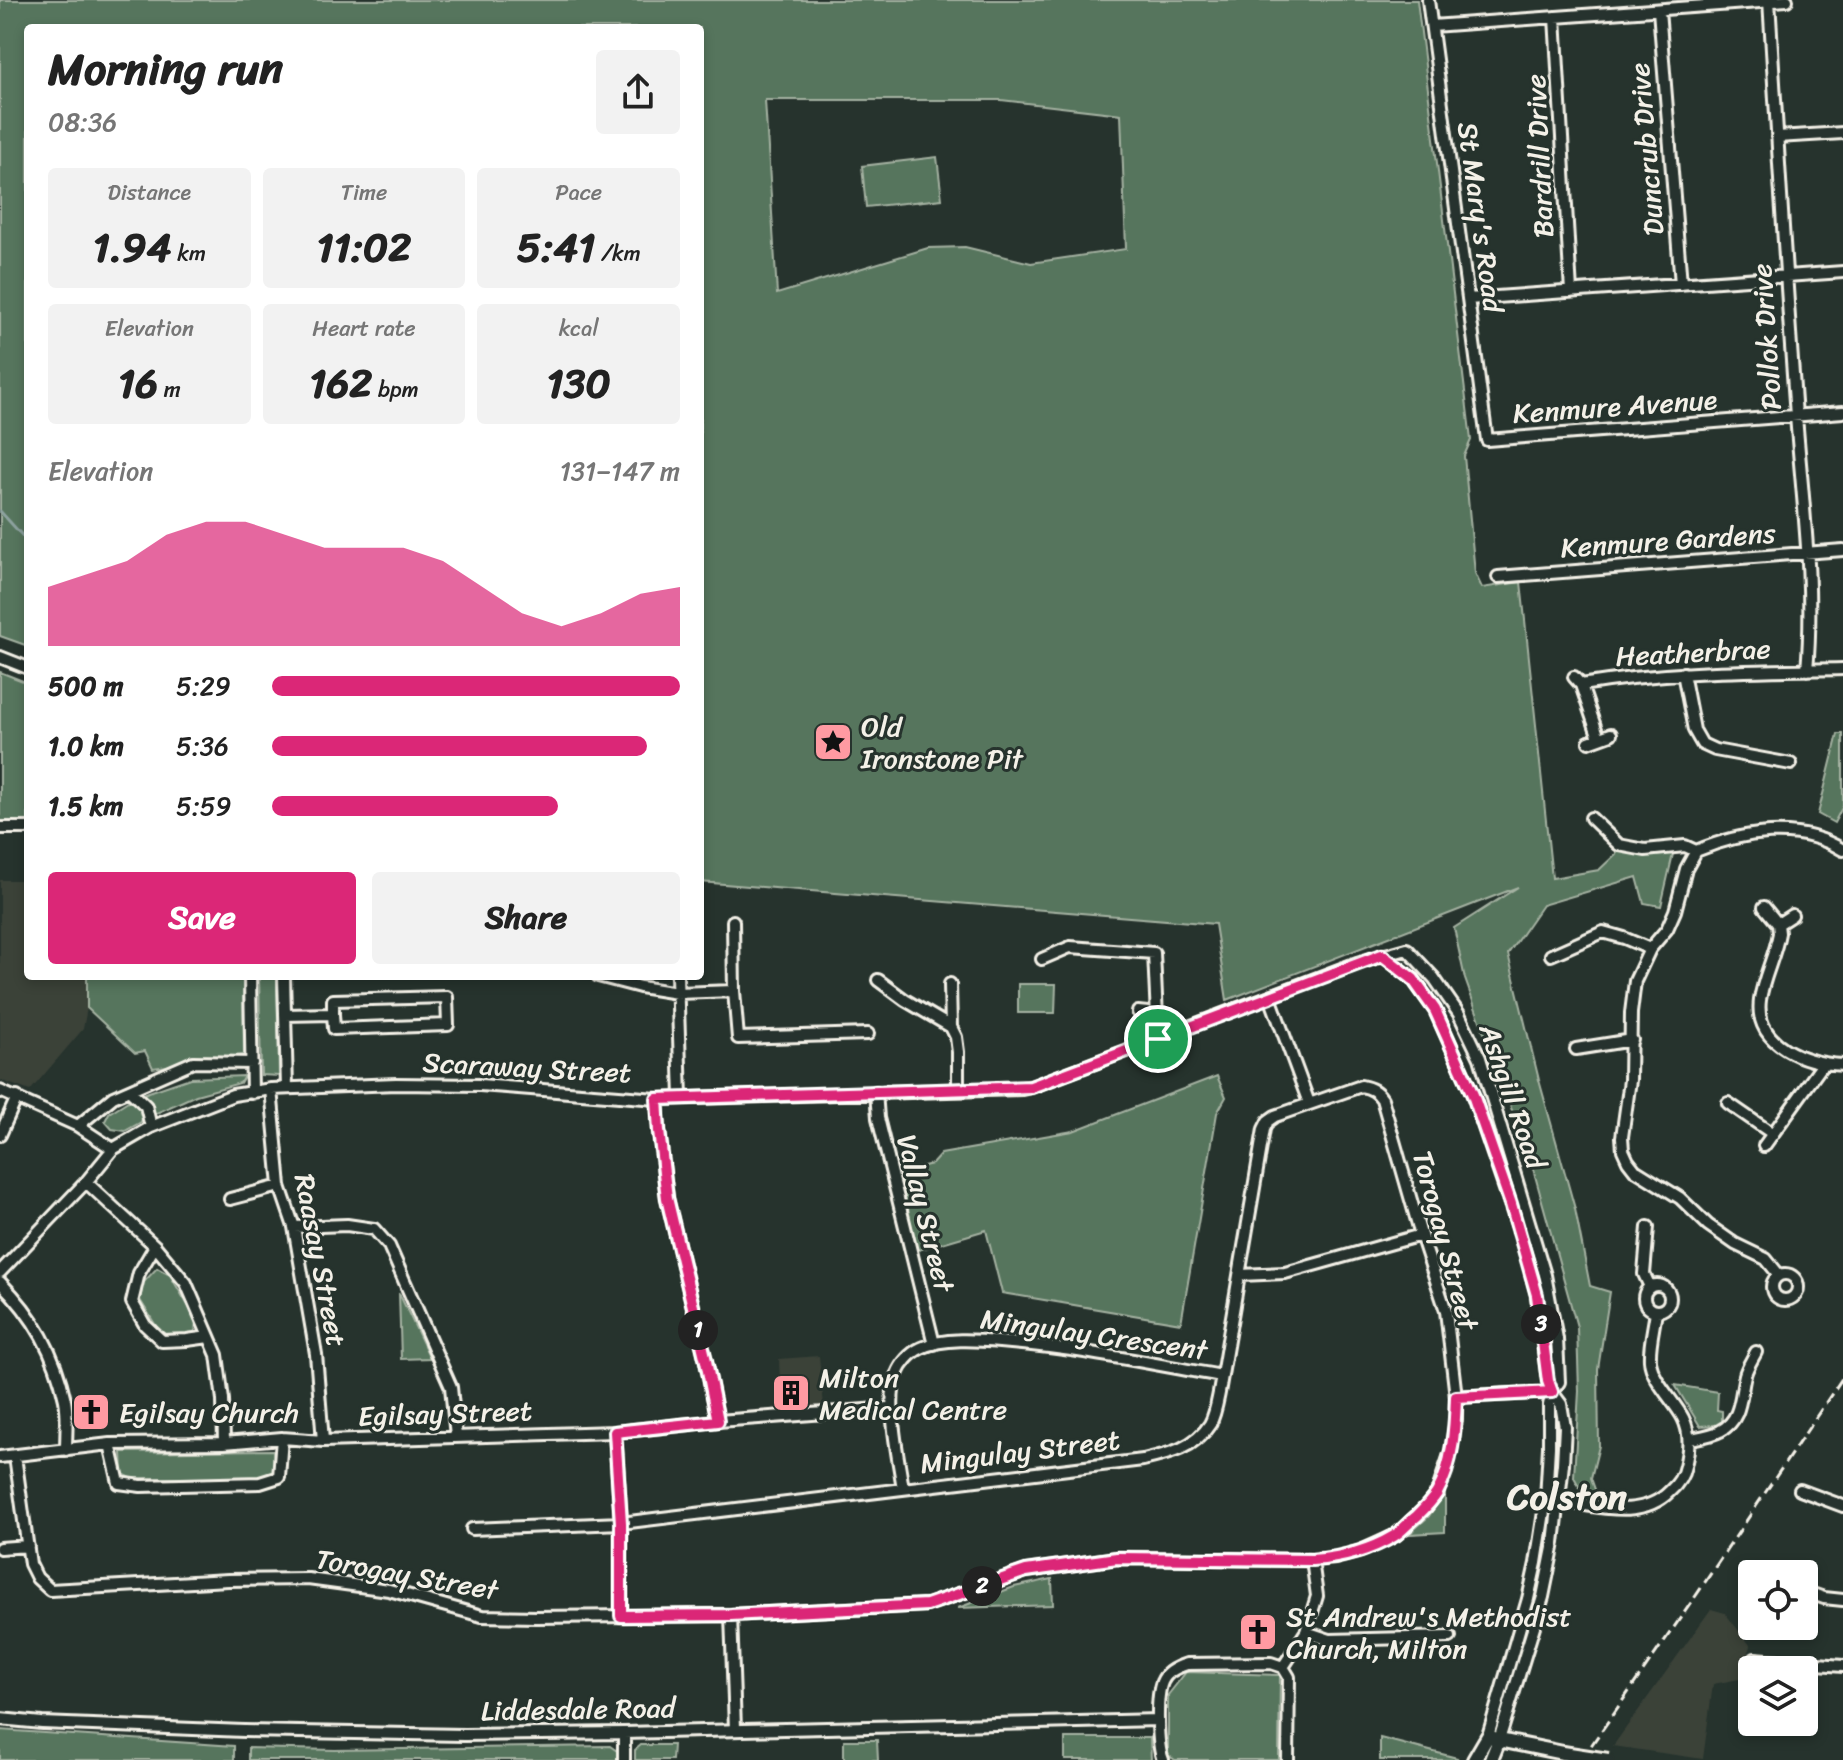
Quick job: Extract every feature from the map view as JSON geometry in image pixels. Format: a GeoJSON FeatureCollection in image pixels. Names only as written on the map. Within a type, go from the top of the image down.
{"type":"FeatureCollection","features":[{"type":"Feature","properties":{"kind":"street","name":"St Mary's Road"},"geometry":{"type":"LineString","coordinates":[[1428,0],[1487,440]]}},
{"type":"Feature","properties":{"kind":"street"},"geometry":{"type":"LineString","coordinates":[[1432,26],[1787,0]]}},
{"type":"Feature","properties":{"kind":"street","name":"Pollok Drive"},"geometry":{"type":"LineString","coordinates":[[1769,1],[1785,276],[1808,553],[1810,607],[1807,670]]}},
{"type":"Feature","properties":{"kind":"street","name":"Duncrub Drive"},"geometry":{"type":"LineString","coordinates":[[1659,10],[1681,284]]}},
{"type":"Feature","properties":{"kind":"street","name":"Bardrill Drive"},"geometry":{"type":"LineString","coordinates":[[1555,17],[1571,292]]}},
{"type":"Feature","properties":{"kind":"street"},"geometry":{"type":"LineString","coordinates":[[1777,137],[1843,133]]}},
{"type":"Feature","properties":{"kind":"street"},"geometry":{"type":"LineString","coordinates":[[1468,299],[1843,272]]}},
{"type":"Feature","properties":{"kind":"street","name":"Kenmure Avenue"},"geometry":{"type":"LineString","coordinates":[[1487,440],[1843,412]]}},
{"type":"Feature","properties":{"kind":"street","name":"Kenmure Gardens"},"geometry":{"type":"LineString","coordinates":[[1498,577],[1843,550]]}},
{"type":"Feature","properties":{"kind":"street"},"geometry":{"type":"LineString","coordinates":[[0,657],[24,666]]}},
{"type":"Feature","properties":{"kind":"street","name":"Heatherbrae"},"geometry":{"type":"LineString","coordinates":[[1611,734],[1594,740],[1578,681],[1683,673],[1843,669]]}},
{"type":"Feature","properties":{"kind":"street"},"geometry":{"type":"LineString","coordinates":[[1683,673],[1694,730],[1702,744],[1715,750],[1787,760]]}},
{"type":"Feature","properties":{"kind":"street"},"geometry":{"type":"LineString","coordinates":[[1591,818],[1619,845],[1645,850],[1685,846],[1696,851]]}},
{"type":"Feature","properties":{"kind":"street"},"geometry":{"type":"LineString","coordinates":[[0,828],[24,828]]}},
{"type":"Feature","properties":{"kind":"street"},"geometry":{"type":"LineString","coordinates":[[1779,1275],[1766,1259],[1735,1244],[1708,1225],[1680,1198],[1635,1170],[1628,1161],[1622,1137],[1630,1080],[1635,981],[1650,949],[1667,929],[1686,869],[1696,851],[1720,841],[1783,833],[1810,835],[1843,850]]}},
{"type":"Feature","properties":{"kind":"street"},"geometry":{"type":"LineString","coordinates":[[1764,907],[1778,924],[1778,939],[1760,1000],[1761,1023],[1768,1036],[1796,1055],[1823,1064],[1843,1065]]}},
{"type":"Feature","properties":{"kind":"street"},"geometry":{"type":"LineString","coordinates":[[1778,924],[1792,915]]}},
{"type":"Feature","properties":{"kind":"street"},"geometry":{"type":"LineString","coordinates":[[733,921],[738,1038],[868,1034]]}},
{"type":"Feature","properties":{"kind":"street"},"geometry":{"type":"LineString","coordinates":[[1551,955],[1603,932],[1650,949]]}},
{"type":"Feature","properties":{"kind":"street"},"geometry":{"type":"LineString","coordinates":[[1042,959],[1070,947],[1154,953],[1158,1039]]}},
{"type":"Feature","properties":{"kind":"street","name":"Ashgill Road"},"geometry":{"type":"LineString","coordinates":[[1382,955],[1407,949],[1434,978],[1459,1014],[1480,1058],[1545,1275],[1558,1357],[1559,1382],[1552,1392],[1549,1405],[1546,1499],[1536,1563],[1491,1760]]}},
{"type":"Feature","properties":{"kind":"street","name":"Scaraway Street"},"geometry":{"type":"LineString","coordinates":[[0,1272],[86,1182],[113,1149],[151,1127],[233,1095],[271,1089],[396,1084],[480,1085],[657,1099],[1031,1087],[1382,955]]}},
{"type":"Feature","properties":{"kind":"street","name":"Ashgill Road"},"geometry":{"type":"LineString","coordinates":[[1382,955],[1413,979],[1435,1010],[1473,1095],[1525,1248],[1537,1295],[1548,1381],[1561,1404],[1565,1427],[1554,1543],[1543,1597],[1494,1738],[1474,1760]]}},
{"type":"Feature","properties":{"kind":"street"},"geometry":{"type":"LineString","coordinates":[[250,980],[252,1093]]}},
{"type":"Feature","properties":{"kind":"street"},"geometry":{"type":"LineString","coordinates":[[284,980],[287,1088]]}},
{"type":"Feature","properties":{"kind":"street"},"geometry":{"type":"LineString","coordinates":[[613,980],[677,993],[734,991]]}},
{"type":"Feature","properties":{"kind":"street"},"geometry":{"type":"LineString","coordinates":[[677,980],[681,1097]]}},
{"type":"Feature","properties":{"kind":"street"},"geometry":{"type":"LineString","coordinates":[[878,980],[951,1027]]}},
{"type":"Feature","properties":{"kind":"street"},"geometry":{"type":"LineString","coordinates":[[950,984],[951,1027],[958,1052],[958,1089]]}},
{"type":"Feature","properties":{"kind":"street"},"geometry":{"type":"LineString","coordinates":[[447,997],[448,1025],[334,1029],[333,1014],[333,1000],[447,997]]}},
{"type":"Feature","properties":{"kind":"street"},"geometry":{"type":"LineString","coordinates":[[1270,997],[1309,1103]]}},
{"type":"Feature","properties":{"kind":"street"},"geometry":{"type":"LineString","coordinates":[[1138,1012],[1157,1014]]}},
{"type":"Feature","properties":{"kind":"street"},"geometry":{"type":"LineString","coordinates":[[285,1015],[333,1014]]}},
{"type":"Feature","properties":{"kind":"street"},"geometry":{"type":"LineString","coordinates":[[1576,1049],[1632,1040]]}},
{"type":"Feature","properties":{"kind":"street"},"geometry":{"type":"LineString","coordinates":[[78,1126],[104,1103],[193,1062],[252,1063]]}},
{"type":"Feature","properties":{"kind":"street"},"geometry":{"type":"LineString","coordinates":[[1764,1146],[1823,1064]]}},
{"type":"Feature","properties":{"kind":"street","name":"Torogay Street"},"geometry":{"type":"LineString","coordinates":[[15,1456],[30,1564],[37,1578],[50,1590],[228,1580],[308,1579],[389,1590],[482,1616],[731,1615],[927,1605],[1026,1571],[1117,1558],[1312,1560],[1361,1551],[1396,1535],[1437,1493],[1448,1466],[1456,1420],[1456,1397],[1446,1311],[1385,1105],[1378,1092],[1361,1086],[1309,1103]]}},
{"type":"Feature","properties":{"kind":"street","name":"Raasay Street"},"geometry":{"type":"LineString","coordinates":[[271,1089],[280,1186],[294,1227],[316,1354],[323,1441]]}},
{"type":"Feature","properties":{"kind":"street"},"geometry":{"type":"LineString","coordinates":[[129,1090],[146,1106],[151,1127]]}},
{"type":"Feature","properties":{"kind":"street"},"geometry":{"type":"LineString","coordinates":[[0,1091],[78,1126],[113,1149]]}},
{"type":"Feature","properties":{"kind":"street","name":"Vallay Street"},"geometry":{"type":"LineString","coordinates":[[876,1092],[878,1118],[934,1344]]}},
{"type":"Feature","properties":{"kind":"street"},"geometry":{"type":"LineString","coordinates":[[0,1135],[17,1097]]}},
{"type":"Feature","properties":{"kind":"street"},"geometry":{"type":"LineString","coordinates":[[657,1099],[667,1198],[718,1421]]}},
{"type":"Feature","properties":{"kind":"street","name":"Mingulay Street"},"geometry":{"type":"LineString","coordinates":[[472,1529],[621,1523],[1143,1460],[1174,1453],[1198,1439],[1211,1422],[1222,1376],[1264,1129],[1275,1116],[1309,1103]]}},
{"type":"Feature","properties":{"kind":"street"},"geometry":{"type":"LineString","coordinates":[[1728,1103],[1773,1134]]}},
{"type":"Feature","properties":{"kind":"street"},"geometry":{"type":"LineString","coordinates":[[86,1182],[155,1246],[186,1283],[217,1355],[223,1400],[224,1443]]}},
{"type":"Feature","properties":{"kind":"street"},"geometry":{"type":"LineString","coordinates":[[230,1199],[280,1186]]}},
{"type":"Feature","properties":{"kind":"street"},"geometry":{"type":"LineString","coordinates":[[294,1227],[347,1225],[374,1229],[389,1246],[451,1387],[456,1437]]}},
{"type":"Feature","properties":{"kind":"street"},"geometry":{"type":"LineString","coordinates":[[1648,1227],[1644,1274],[1650,1287]]}},
{"type":"Feature","properties":{"kind":"street"},"geometry":{"type":"LineString","coordinates":[[1240,1275],[1285,1273],[1421,1235]]}},
{"type":"Feature","properties":{"kind":"street"},"geometry":{"type":"LineString","coordinates":[[155,1246],[139,1273],[132,1302],[145,1325],[162,1341],[209,1337]]}},
{"type":"Feature","properties":{"kind":"street"},"geometry":{"type":"LineString","coordinates":[[0,1282],[32,1318],[53,1362],[65,1403],[66,1450]]}},
{"type":"Feature","properties":{"kind":"street"},"geometry":{"type":"LineString","coordinates":[[1659,1285],[1669,1293],[1670,1302],[1656,1311],[1644,1302],[1645,1293],[1650,1287],[1659,1285]]}},
{"type":"Feature","properties":{"kind":"street"},"geometry":{"type":"LineString","coordinates":[[1559,1501],[1640,1509],[1667,1495],[1683,1474],[1690,1439],[1683,1418],[1654,1374],[1650,1361],[1656,1311]]}},
{"type":"Feature","properties":{"kind":"street","name":"Mingulay Crescent"},"geometry":{"type":"LineString","coordinates":[[903,1489],[892,1408],[896,1375],[909,1355],[922,1347],[970,1339],[1057,1347],[1222,1376]]}},
{"type":"Feature","properties":{"kind":"street"},"geometry":{"type":"LineString","coordinates":[[1690,1439],[1724,1430],[1732,1422],[1741,1401],[1746,1371],[1756,1352]]}},
{"type":"Feature","properties":{"kind":"street"},"geometry":{"type":"LineString","coordinates":[[1456,1397],[1552,1392]]}},
{"type":"Feature","properties":{"kind":"street","name":"Egilsay Street"},"geometry":{"type":"LineString","coordinates":[[0,1457],[110,1444],[615,1432],[892,1408]]}},
{"type":"Feature","properties":{"kind":"street"},"geometry":{"type":"LineString","coordinates":[[615,1432],[621,1523],[621,1616]]}},
{"type":"Feature","properties":{"kind":"street"},"geometry":{"type":"LineString","coordinates":[[110,1444],[119,1483],[141,1486],[260,1483],[279,1477],[282,1438]]}},
{"type":"Feature","properties":{"kind":"street"},"geometry":{"type":"LineString","coordinates":[[1800,1490],[1843,1506]]}},
{"type":"Feature","properties":{"kind":"street"},"geometry":{"type":"LineString","coordinates":[[0,1548],[28,1546]]}},
{"type":"Feature","properties":{"kind":"street"},"geometry":{"type":"LineString","coordinates":[[1283,1667],[1306,1632],[1317,1596],[1312,1560]]}},
{"type":"Feature","properties":{"kind":"street"},"geometry":{"type":"LineString","coordinates":[[1818,1596],[1843,1600]]}},
{"type":"Feature","properties":{"kind":"street"},"geometry":{"type":"LineString","coordinates":[[731,1615],[735,1729]]}},
{"type":"Feature","properties":{"kind":"street"},"geometry":{"type":"LineString","coordinates":[[1306,1632],[1330,1640],[1450,1637]]}},
{"type":"Feature","properties":{"kind":"street"},"geometry":{"type":"LineString","coordinates":[[1163,1760],[1158,1720],[1162,1682],[1177,1666],[1271,1663],[1283,1667],[1289,1677],[1288,1760]]}},
{"type":"Feature","properties":{"kind":"street"},"geometry":{"type":"LineString","coordinates":[[1818,1664],[1843,1666]]}},
{"type":"Feature","properties":{"kind":"street","name":"Liddesdale Road"},"geometry":{"type":"LineString","coordinates":[[0,1719],[244,1731],[464,1735],[1158,1720]]}},
{"type":"Feature","properties":{"kind":"street"},"geometry":{"type":"LineString","coordinates":[[624,1733],[624,1760]]}},
{"type":"Feature","properties":{"kind":"street"},"geometry":{"type":"LineString","coordinates":[[1494,1738],[1608,1760]]}},
{"type":"Feature","properties":{"kind":"shaded area"},"geometry":{"type":"Polygon","coordinates":[[[0,880],[24,880],[24,980],[87,980],[87,1008],[83,1029],[30,1091],[0,1080],[0,880]]]}},
{"type":"Feature","properties":{"kind":"shaded area"},"geometry":{"type":"Polygon","coordinates":[[[819,1356],[824,1406],[781,1410],[779,1359],[819,1356]]]}},
{"type":"Feature","properties":{"kind":"shaded area"},"geometry":{"type":"Polygon","coordinates":[[[1711,1609],[1725,1613],[1738,1630],[1738,1640],[1746,1640],[1750,1645],[1748,1656],[1738,1656],[1738,1679],[1713,1684],[1703,1759],[1613,1746],[1711,1609]]]}},
{"type":"Feature","properties":{"kind":"green space"},"geometry":{"type":"Polygon","coordinates":[[[0,0],[1417,0],[1471,440],[1464,456],[1475,573],[1482,588],[1521,582],[1552,878],[1599,870],[1619,851],[1673,854],[1661,906],[1644,903],[1637,877],[1542,905],[1508,954],[1575,1209],[1590,1286],[1610,1292],[1598,1369],[1599,1446],[1591,1478],[1599,1501],[1586,1499],[1574,1477],[1579,1391],[1577,1327],[1534,1172],[1465,979],[1454,928],[1518,887],[1227,1000],[1215,924],[704,882],[704,24],[24,24],[24,645],[0,636],[0,0]],[[765,100],[777,294],[928,248],[965,247],[1031,263],[1126,249],[1121,114],[1001,100],[765,100]]]}},
{"type":"Feature","properties":{"kind":"green space"},"geometry":{"type":"Polygon","coordinates":[[[937,157],[942,199],[866,207],[862,166],[937,157]]]}},
{"type":"Feature","properties":{"kind":"green space"},"geometry":{"type":"Polygon","coordinates":[[[0,672],[24,681],[24,822],[0,823],[0,672]]]}},
{"type":"Feature","properties":{"kind":"green space"},"geometry":{"type":"Polygon","coordinates":[[[1838,734],[1843,734],[1843,806],[1834,823],[1818,814],[1838,734]]]}},
{"type":"Feature","properties":{"kind":"green space"},"geometry":{"type":"Polygon","coordinates":[[[87,980],[243,980],[244,1055],[153,1068],[145,1051],[135,1053],[87,1008],[87,980]]]}},
{"type":"Feature","properties":{"kind":"green space"},"geometry":{"type":"Polygon","coordinates":[[[259,980],[277,980],[279,1076],[261,1075],[259,980]]]}},
{"type":"Feature","properties":{"kind":"green space"},"geometry":{"type":"Polygon","coordinates":[[[1018,984],[1056,984],[1055,1013],[1018,1013],[1018,984]]]}},
{"type":"Feature","properties":{"kind":"green space"},"geometry":{"type":"Polygon","coordinates":[[[244,1076],[240,1083],[196,1095],[152,1115],[151,1102],[140,1095],[190,1078],[244,1076]]]}},
{"type":"Feature","properties":{"kind":"green space"},"geometry":{"type":"Polygon","coordinates":[[[1217,1076],[1226,1097],[1217,1113],[1181,1323],[1002,1293],[986,1230],[915,1251],[895,1173],[932,1164],[941,1154],[1073,1131],[1217,1076]]]}},
{"type":"Feature","properties":{"kind":"green space"},"geometry":{"type":"Polygon","coordinates":[[[128,1101],[137,1104],[144,1112],[141,1122],[125,1131],[112,1129],[105,1121],[109,1113],[128,1101]]]}},
{"type":"Feature","properties":{"kind":"green space"},"geometry":{"type":"Polygon","coordinates":[[[157,1268],[170,1275],[196,1319],[195,1333],[184,1337],[163,1337],[140,1300],[143,1283],[157,1268]]]}},
{"type":"Feature","properties":{"kind":"green space"},"geometry":{"type":"Polygon","coordinates":[[[399,1293],[430,1358],[401,1359],[399,1293]]]}},
{"type":"Feature","properties":{"kind":"green space"},"geometry":{"type":"Polygon","coordinates":[[[1675,1385],[1718,1392],[1717,1410],[1722,1411],[1722,1421],[1700,1426],[1675,1385]]]}},
{"type":"Feature","properties":{"kind":"green space"},"geometry":{"type":"Polygon","coordinates":[[[273,1450],[274,1470],[267,1478],[131,1478],[123,1474],[122,1452],[273,1450]]]}},
{"type":"Feature","properties":{"kind":"green space"},"geometry":{"type":"Polygon","coordinates":[[[1445,1492],[1445,1532],[1409,1534],[1429,1516],[1445,1492]]]}},
{"type":"Feature","properties":{"kind":"green space"},"geometry":{"type":"Polygon","coordinates":[[[1052,1579],[1053,1605],[958,1608],[1014,1587],[1052,1579]]]}},
{"type":"Feature","properties":{"kind":"green space"},"geometry":{"type":"Polygon","coordinates":[[[1186,1672],[1280,1675],[1279,1760],[1175,1760],[1168,1755],[1168,1695],[1186,1672]]]}},
{"type":"Feature","properties":{"kind":"green space"},"geometry":{"type":"Polygon","coordinates":[[[0,1730],[234,1746],[234,1760],[0,1760],[0,1730]]]}},
{"type":"Feature","properties":{"kind":"green space"},"geometry":{"type":"Polygon","coordinates":[[[1065,1738],[1150,1738],[1151,1760],[1065,1760],[1065,1738]]]}},
{"type":"Feature","properties":{"kind":"green space"},"geometry":{"type":"Polygon","coordinates":[[[1380,1738],[1457,1758],[1380,1760],[1380,1738]]]}},
{"type":"Feature","properties":{"kind":"green space"},"geometry":{"type":"Polygon","coordinates":[[[844,1740],[877,1740],[878,1760],[844,1760],[844,1740]]]}},
{"type":"Feature","properties":{"kind":"green space"},"geometry":{"type":"Polygon","coordinates":[[[641,1745],[673,1745],[672,1760],[635,1760],[635,1750],[641,1745]]]}},
{"type":"Feature","properties":{"kind":"green space"},"geometry":{"type":"Polygon","coordinates":[[[610,1746],[617,1751],[617,1760],[248,1760],[248,1748],[335,1750],[610,1746]]]}},
{"type":"Feature","properties":{"kind":"waterway"},"geometry":{"type":"LineString","coordinates":[[0,511],[24,538]]}},
{"type":"Feature","properties":{"kind":"railway"},"geometry":{"type":"LineString","coordinates":[[1581,1760],[1843,1377]]}},
{"type":"Feature","properties":{"kind":"place","name":"Old Ironstone Pit"},"geometry":{"type":"Point","coordinates":[833,742]}},
{"type":"Feature","properties":{"kind":"place","name":"Milton Medical Centre"},"geometry":{"type":"Point","coordinates":[791,1393]}},
{"type":"Feature","properties":{"kind":"place","name":"Egilsay Church"},"geometry":{"type":"Point","coordinates":[91,1412]}},
{"type":"Feature","properties":{"kind":"place","name":"St Andrew's Methodist Church, Milton"},"geometry":{"type":"Point","coordinates":[1258,1632]}},
{"type":"Feature","properties":{"kind":"district","name":"Colston"},"geometry":{"type":"Point","coordinates":[1567,1496]}},
{"type":"Feature","properties":{"kind":"route"},"geometry":{"type":"LineString","coordinates":[[1382,955],[1413,979],[1435,1010],[1473,1095],[1511,1204],[1537,1295],[1552,1392],[1456,1397],[1451,1451],[1437,1493],[1396,1535],[1361,1551],[1335,1558],[1117,1558],[1026,1571],[927,1605],[731,1615],[621,1616],[621,1523],[615,1432],[718,1421],[667,1198],[657,1099],[1022,1089],[1158,1039],[1382,955]]}}]}
